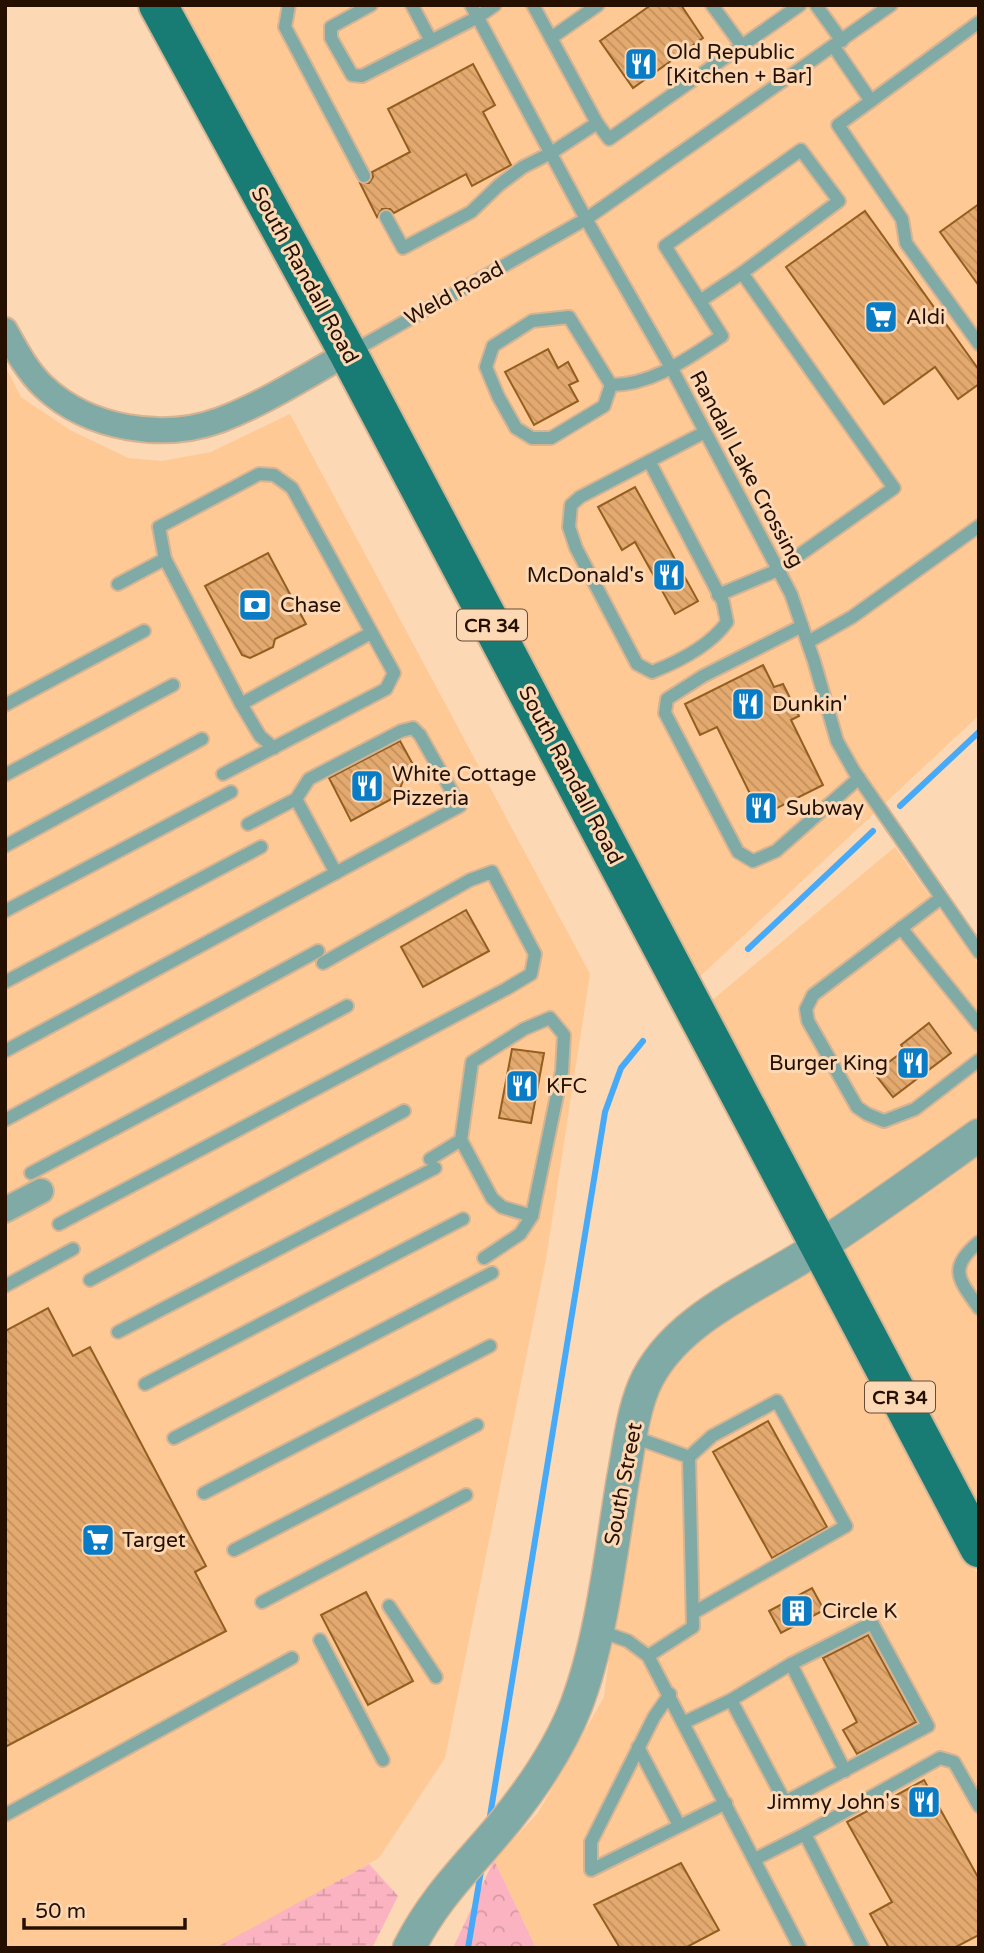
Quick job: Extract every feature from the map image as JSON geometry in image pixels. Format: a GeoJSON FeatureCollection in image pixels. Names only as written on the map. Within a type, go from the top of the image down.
{"type":"FeatureCollection","features":[{"type":"Feature","properties":{"kind":"main road","name":"South Randall Road"},"geometry":{"type":"LineString","coordinates":[[158,5],[348,353],[979,1548]]}},
{"type":"Feature","properties":{"kind":"street","name":"Weld Road"},"geometry":{"type":"LineString","coordinates":[[5,330],[33,374],[55,396],[68,405],[115,425],[138,430],[188,427],[217,421],[248,408],[348,353]]}},
{"type":"Feature","properties":{"kind":"street","name":"South Street"},"geometry":{"type":"LineString","coordinates":[[409,1948],[424,1918],[439,1897],[507,1820],[555,1749],[576,1705],[597,1630],[631,1436],[644,1387],[667,1349],[704,1317],[821,1246],[979,1135]]}},
{"type":"Feature","properties":{"kind":"street"},"geometry":{"type":"LineString","coordinates":[[5,1210],[36,1182]]}},
{"type":"Feature","properties":{"kind":"lane"},"geometry":{"type":"LineString","coordinates":[[289,5],[285,27],[364,176]]}},
{"type":"Feature","properties":{"kind":"lane"},"geometry":{"type":"LineString","coordinates":[[371,5],[331,27],[331,38],[352,75],[362,76],[431,41],[474,11],[495,5]]}},
{"type":"Feature","properties":{"kind":"lane"},"geometry":{"type":"LineString","coordinates":[[412,5],[431,41]]}},
{"type":"Feature","properties":{"kind":"lane"},"geometry":{"type":"LineString","coordinates":[[533,5],[597,123],[610,139],[800,5]]}},
{"type":"Feature","properties":{"kind":"lane"},"geometry":{"type":"LineString","coordinates":[[551,38],[598,5]]}},
{"type":"Feature","properties":{"kind":"lane"},"geometry":{"type":"LineString","coordinates":[[712,5],[742,46]]}},
{"type":"Feature","properties":{"kind":"lane"},"geometry":{"type":"LineString","coordinates":[[816,5],[871,101]]}},
{"type":"Feature","properties":{"kind":"lane","name":"Weld Road"},"geometry":{"type":"LineString","coordinates":[[348,353],[586,219],[891,5]]}},
{"type":"Feature","properties":{"kind":"lane","name":"Randall Lake Crossing"},"geometry":{"type":"LineString","coordinates":[[474,11],[586,219],[672,369],[791,594],[837,741],[859,778],[979,951]]}},
{"type":"Feature","properties":{"kind":"lane"},"geometry":{"type":"LineString","coordinates":[[979,22],[838,125],[902,219],[906,243],[979,344]]}},
{"type":"Feature","properties":{"kind":"lane"},"geometry":{"type":"LineString","coordinates":[[386,217],[403,248],[471,212],[523,167],[551,153],[597,123]]}},
{"type":"Feature","properties":{"kind":"lane"},"geometry":{"type":"LineString","coordinates":[[611,385],[629,385],[672,369],[722,336],[665,246],[801,150],[839,201],[700,301]]}},
{"type":"Feature","properties":{"kind":"lane"},"geometry":{"type":"LineString","coordinates":[[718,595],[778,570],[894,488],[742,273]]}},
{"type":"Feature","properties":{"kind":"lane"},"geometry":{"type":"LineString","coordinates":[[569,317],[611,385],[604,406],[551,438],[532,438],[516,428],[486,367],[493,346],[532,321],[569,317]]}},
{"type":"Feature","properties":{"kind":"lane"},"geometry":{"type":"LineString","coordinates":[[649,461],[726,611],[727,622],[716,638],[668,666],[652,672],[637,664],[576,548],[569,527],[571,505],[580,497],[649,461],[705,432]]}},
{"type":"Feature","properties":{"kind":"lane"},"geometry":{"type":"LineString","coordinates":[[223,774],[274,748],[386,689],[394,673],[292,488],[274,475],[259,474],[159,527],[165,559],[241,704],[260,736],[274,748]]}},
{"type":"Feature","properties":{"kind":"lane"},"geometry":{"type":"LineString","coordinates":[[808,642],[852,617],[979,526]]}},
{"type":"Feature","properties":{"kind":"lane"},"geometry":{"type":"LineString","coordinates":[[118,584],[165,559]]}},
{"type":"Feature","properties":{"kind":"lane"},"geometry":{"type":"LineString","coordinates":[[802,626],[703,676],[667,699],[665,713],[738,852],[753,861],[776,851],[859,778]]}},
{"type":"Feature","properties":{"kind":"lane"},"geometry":{"type":"LineString","coordinates":[[5,705],[144,631]]}},
{"type":"Feature","properties":{"kind":"lane"},"geometry":{"type":"LineString","coordinates":[[241,704],[371,633]]}},
{"type":"Feature","properties":{"kind":"lane"},"geometry":{"type":"LineString","coordinates":[[5,775],[173,685]]}},
{"type":"Feature","properties":{"kind":"lane"},"geometry":{"type":"LineString","coordinates":[[5,1051],[460,806],[420,735],[413,728],[401,731],[309,779],[296,799],[248,824]]}},
{"type":"Feature","properties":{"kind":"lane"},"geometry":{"type":"LineString","coordinates":[[5,846],[202,740]]}},
{"type":"Feature","properties":{"kind":"lane"},"geometry":{"type":"LineString","coordinates":[[5,911],[231,792]]}},
{"type":"Feature","properties":{"kind":"lane"},"geometry":{"type":"LineString","coordinates":[[296,799],[336,873]]}},
{"type":"Feature","properties":{"kind":"lane"},"geometry":{"type":"LineString","coordinates":[[5,982],[261,847]]}},
{"type":"Feature","properties":{"kind":"lane"},"geometry":{"type":"LineString","coordinates":[[5,1120],[470,880],[492,872],[535,954],[531,974],[506,989],[59,1224]]}},
{"type":"Feature","properties":{"kind":"lane"},"geometry":{"type":"LineString","coordinates":[[941,898],[813,995],[806,1009],[808,1021],[857,1107],[884,1121],[915,1109],[979,1060]]}},
{"type":"Feature","properties":{"kind":"lane"},"geometry":{"type":"LineString","coordinates":[[901,928],[979,1025]]}},
{"type":"Feature","properties":{"kind":"lane"},"geometry":{"type":"LineString","coordinates":[[36,1182],[347,1006]]}},
{"type":"Feature","properties":{"kind":"lane"},"geometry":{"type":"LineString","coordinates":[[484,1258],[520,1234],[532,1216],[562,1070],[564,1035],[550,1018],[524,1030],[472,1062],[461,1140],[492,1198],[502,1207],[532,1216]]}},
{"type":"Feature","properties":{"kind":"lane"},"geometry":{"type":"LineString","coordinates":[[90,1280],[404,1111]]}},
{"type":"Feature","properties":{"kind":"lane"},"geometry":{"type":"LineString","coordinates":[[118,1332],[432,1163],[461,1140]]}},
{"type":"Feature","properties":{"kind":"lane"},"geometry":{"type":"LineString","coordinates":[[145,1384],[463,1219]]}},
{"type":"Feature","properties":{"kind":"lane"},"geometry":{"type":"LineString","coordinates":[[979,1242],[964,1256],[958,1268],[959,1280],[979,1308]]}},
{"type":"Feature","properties":{"kind":"lane"},"geometry":{"type":"LineString","coordinates":[[5,1286],[73,1249]]}},
{"type":"Feature","properties":{"kind":"lane"},"geometry":{"type":"LineString","coordinates":[[174,1438],[492,1273]]}},
{"type":"Feature","properties":{"kind":"lane"},"geometry":{"type":"LineString","coordinates":[[204,1493],[490,1346]]}},
{"type":"Feature","properties":{"kind":"lane"},"geometry":{"type":"LineString","coordinates":[[648,1656],[693,1627],[689,1457],[712,1436],[777,1401],[846,1526],[693,1613]]}},
{"type":"Feature","properties":{"kind":"lane"},"geometry":{"type":"LineString","coordinates":[[234,1550],[477,1425]]}},
{"type":"Feature","properties":{"kind":"lane"},"geometry":{"type":"LineString","coordinates":[[631,1436],[689,1457]]}},
{"type":"Feature","properties":{"kind":"lane"},"geometry":{"type":"LineString","coordinates":[[262,1602],[466,1495]]}},
{"type":"Feature","properties":{"kind":"lane"},"geometry":{"type":"LineString","coordinates":[[389,1606],[436,1677]]}},
{"type":"Feature","properties":{"kind":"lane"},"geometry":{"type":"LineString","coordinates":[[685,1722],[872,1623],[928,1726],[785,1802],[731,1700]]}},
{"type":"Feature","properties":{"kind":"lane"},"geometry":{"type":"LineString","coordinates":[[597,1630],[628,1642],[648,1656],[685,1722],[800,1948]]}},
{"type":"Feature","properties":{"kind":"lane"},"geometry":{"type":"LineString","coordinates":[[320,1640],[383,1760]]}},
{"type":"Feature","properties":{"kind":"lane"},"geometry":{"type":"LineString","coordinates":[[5,1815],[292,1658]]}},
{"type":"Feature","properties":{"kind":"lane"},"geometry":{"type":"LineString","coordinates":[[791,1664],[845,1771]]}},
{"type":"Feature","properties":{"kind":"lane"},"geometry":{"type":"LineString","coordinates":[[670,1694],[654,1717],[591,1842],[591,1870],[726,1803]]}},
{"type":"Feature","properties":{"kind":"lane"},"geometry":{"type":"LineString","coordinates":[[638,1747],[679,1825]]}},
{"type":"Feature","properties":{"kind":"lane"},"geometry":{"type":"LineString","coordinates":[[755,1859],[806,1834],[940,1758],[954,1762],[979,1806]]}},
{"type":"Feature","properties":{"kind":"lane"},"geometry":{"type":"LineString","coordinates":[[806,1834],[863,1948]]}},
{"type":"Feature","properties":{"kind":"shaded area"},"geometry":{"type":"Polygon","coordinates":[[[165,5],[979,5],[979,715],[692,984],[165,5]]]}},
{"type":"Feature","properties":{"kind":"shaded area"},"geometry":{"type":"Polygon","coordinates":[[[5,366],[21,397],[70,430],[128,458],[162,461],[211,452],[290,414],[590,974],[546,1259],[445,1758],[379,1858],[218,1948],[5,1948],[5,366]]]}},
{"type":"Feature","properties":{"kind":"shaded area"},"geometry":{"type":"Polygon","coordinates":[[[895,847],[979,965],[979,1127],[824,1237],[704,1007],[895,847]]]}},
{"type":"Feature","properties":{"kind":"shaded area"},"geometry":{"type":"Polygon","coordinates":[[[979,1145],[979,1526],[831,1251],[979,1145]]]}},
{"type":"Feature","properties":{"kind":"shaded area"},"geometry":{"type":"Polygon","coordinates":[[[810,1263],[979,1577],[979,1948],[536,1948],[494,1860],[538,1813],[604,1697],[619,1580],[648,1411],[686,1345],[810,1263]]]}},
{"type":"Feature","properties":{"kind":"green space"},"geometry":{"type":"Polygon","coordinates":[[[494,1860],[536,1948],[453,1948],[494,1860]]]}},
{"type":"Feature","properties":{"kind":"green space"},"geometry":{"type":"Polygon","coordinates":[[[369,1864],[398,1896],[372,1948],[215,1948],[369,1864]]]}},
{"type":"Feature","properties":{"kind":"building","name":"Old Republic [Kitchen + Bar]"},"geometry":{"type":"Polygon","coordinates":[[[651,5],[681,5],[703,38],[633,88],[600,41],[651,5]]]}},
{"type":"Feature","properties":{"kind":"building"},"geometry":{"type":"Polygon","coordinates":[[[473,64],[495,105],[483,112],[511,165],[472,186],[466,174],[394,213],[390,209],[382,209],[377,217],[360,183],[369,183],[373,177],[372,172],[410,152],[388,109],[473,64]]]}},
{"type":"Feature","properties":{"kind":"building"},"geometry":{"type":"Polygon","coordinates":[[[979,204],[979,286],[940,232],[979,204]]]}},
{"type":"Feature","properties":{"kind":"building","name":"Aldi"},"geometry":{"type":"Polygon","coordinates":[[[865,211],[979,370],[979,384],[958,399],[935,367],[884,404],[786,267],[865,211]]]}},
{"type":"Feature","properties":{"kind":"building"},"geometry":{"type":"Polygon","coordinates":[[[548,349],[558,368],[568,362],[578,381],[569,385],[578,401],[534,425],[505,372],[548,349]]]}},
{"type":"Feature","properties":{"kind":"building","name":"McDonald's"},"geometry":{"type":"Polygon","coordinates":[[[635,487],[698,601],[675,614],[635,542],[622,550],[598,507],[635,487]]]}},
{"type":"Feature","properties":{"kind":"building","name":"Chase"},"geometry":{"type":"Polygon","coordinates":[[[268,553],[306,624],[275,639],[273,647],[250,658],[242,655],[205,586],[268,553]]]}},
{"type":"Feature","properties":{"kind":"building"},"geometry":{"type":"Polygon","coordinates":[[[763,665],[774,687],[783,684],[799,716],[791,720],[823,785],[761,816],[717,727],[700,735],[685,704],[763,665]]]}},
{"type":"Feature","properties":{"kind":"building","name":"White Cottage Pizzeria"},"geometry":{"type":"Polygon","coordinates":[[[400,741],[416,770],[405,776],[397,796],[351,821],[329,778],[400,741]]]}},
{"type":"Feature","properties":{"kind":"building"},"geometry":{"type":"Polygon","coordinates":[[[466,910],[489,951],[423,987],[401,947],[466,910]]]}},
{"type":"Feature","properties":{"kind":"building","name":"Burger King"},"geometry":{"type":"Polygon","coordinates":[[[929,1023],[951,1053],[893,1097],[874,1073],[905,1050],[901,1045],[929,1023]]]}},
{"type":"Feature","properties":{"kind":"building","name":"KFC"},"geometry":{"type":"Polygon","coordinates":[[[512,1049],[544,1053],[531,1123],[499,1118],[512,1049]]]}},
{"type":"Feature","properties":{"kind":"building","name":"Target"},"geometry":{"type":"Polygon","coordinates":[[[48,1308],[73,1356],[90,1347],[206,1566],[195,1572],[226,1631],[5,1747],[5,1331],[48,1308]]]}},
{"type":"Feature","properties":{"kind":"building"},"geometry":{"type":"Polygon","coordinates":[[[768,1421],[827,1527],[772,1558],[713,1452],[768,1421]]]}},
{"type":"Feature","properties":{"kind":"building","name":"Circle K"},"geometry":{"type":"Polygon","coordinates":[[[812,1588],[824,1610],[781,1633],[769,1611],[812,1588]]]}},
{"type":"Feature","properties":{"kind":"building"},"geometry":{"type":"Polygon","coordinates":[[[366,1592],[413,1681],[368,1705],[321,1615],[366,1592]]]}},
{"type":"Feature","properties":{"kind":"building"},"geometry":{"type":"Polygon","coordinates":[[[868,1635],[916,1722],[857,1754],[843,1730],[857,1722],[823,1658],[868,1635]]]}},
{"type":"Feature","properties":{"kind":"building"},"geometry":{"type":"Polygon","coordinates":[[[924,1780],[979,1879],[979,1935],[954,1948],[889,1948],[870,1914],[892,1902],[847,1822],[924,1780]]]}},
{"type":"Feature","properties":{"kind":"building"},"geometry":{"type":"Polygon","coordinates":[[[681,1863],[719,1930],[685,1948],[620,1948],[594,1905],[681,1863]]]}},
{"type":"Feature","properties":{"kind":"waterway"},"geometry":{"type":"LineString","coordinates":[[900,806],[979,732]]}},
{"type":"Feature","properties":{"kind":"waterway"},"geometry":{"type":"LineString","coordinates":[[748,949],[873,831]]}},
{"type":"Feature","properties":{"kind":"waterway"},"geometry":{"type":"LineString","coordinates":[[490,1816],[605,1112],[621,1068],[643,1041]]}},
{"type":"Feature","properties":{"kind":"waterway"},"geometry":{"type":"LineString","coordinates":[[468,1948],[481,1871]]}},
{"type":"Feature","properties":{"kind":"place","name":"Old Republic [Kitchen + Bar]"},"geometry":{"type":"Point","coordinates":[641,64]}},
{"type":"Feature","properties":{"kind":"place","name":"Aldi"},"geometry":{"type":"Point","coordinates":[881,317]}},
{"type":"Feature","properties":{"kind":"place","name":"McDonald's"},"geometry":{"type":"Point","coordinates":[669,575]}},
{"type":"Feature","properties":{"kind":"place","name":"Chase"},"geometry":{"type":"Point","coordinates":[255,605]}},
{"type":"Feature","properties":{"kind":"place","name":"Dunkin'"},"geometry":{"type":"Point","coordinates":[748,704]}},
{"type":"Feature","properties":{"kind":"place","name":"White Cottage Pizzeria"},"geometry":{"type":"Point","coordinates":[367,786]}},
{"type":"Feature","properties":{"kind":"place","name":"Subway"},"geometry":{"type":"Point","coordinates":[761,808]}},
{"type":"Feature","properties":{"kind":"place","name":"Burger King"},"geometry":{"type":"Point","coordinates":[913,1063]}},
{"type":"Feature","properties":{"kind":"place","name":"KFC"},"geometry":{"type":"Point","coordinates":[522,1086]}},
{"type":"Feature","properties":{"kind":"place","name":"Target"},"geometry":{"type":"Point","coordinates":[98,1540]}},
{"type":"Feature","properties":{"kind":"place","name":"Circle K"},"geometry":{"type":"Point","coordinates":[797,1611]}},
{"type":"Feature","properties":{"kind":"place","name":"Jimmy John's"},"geometry":{"type":"Point","coordinates":[924,1802]}}]}
